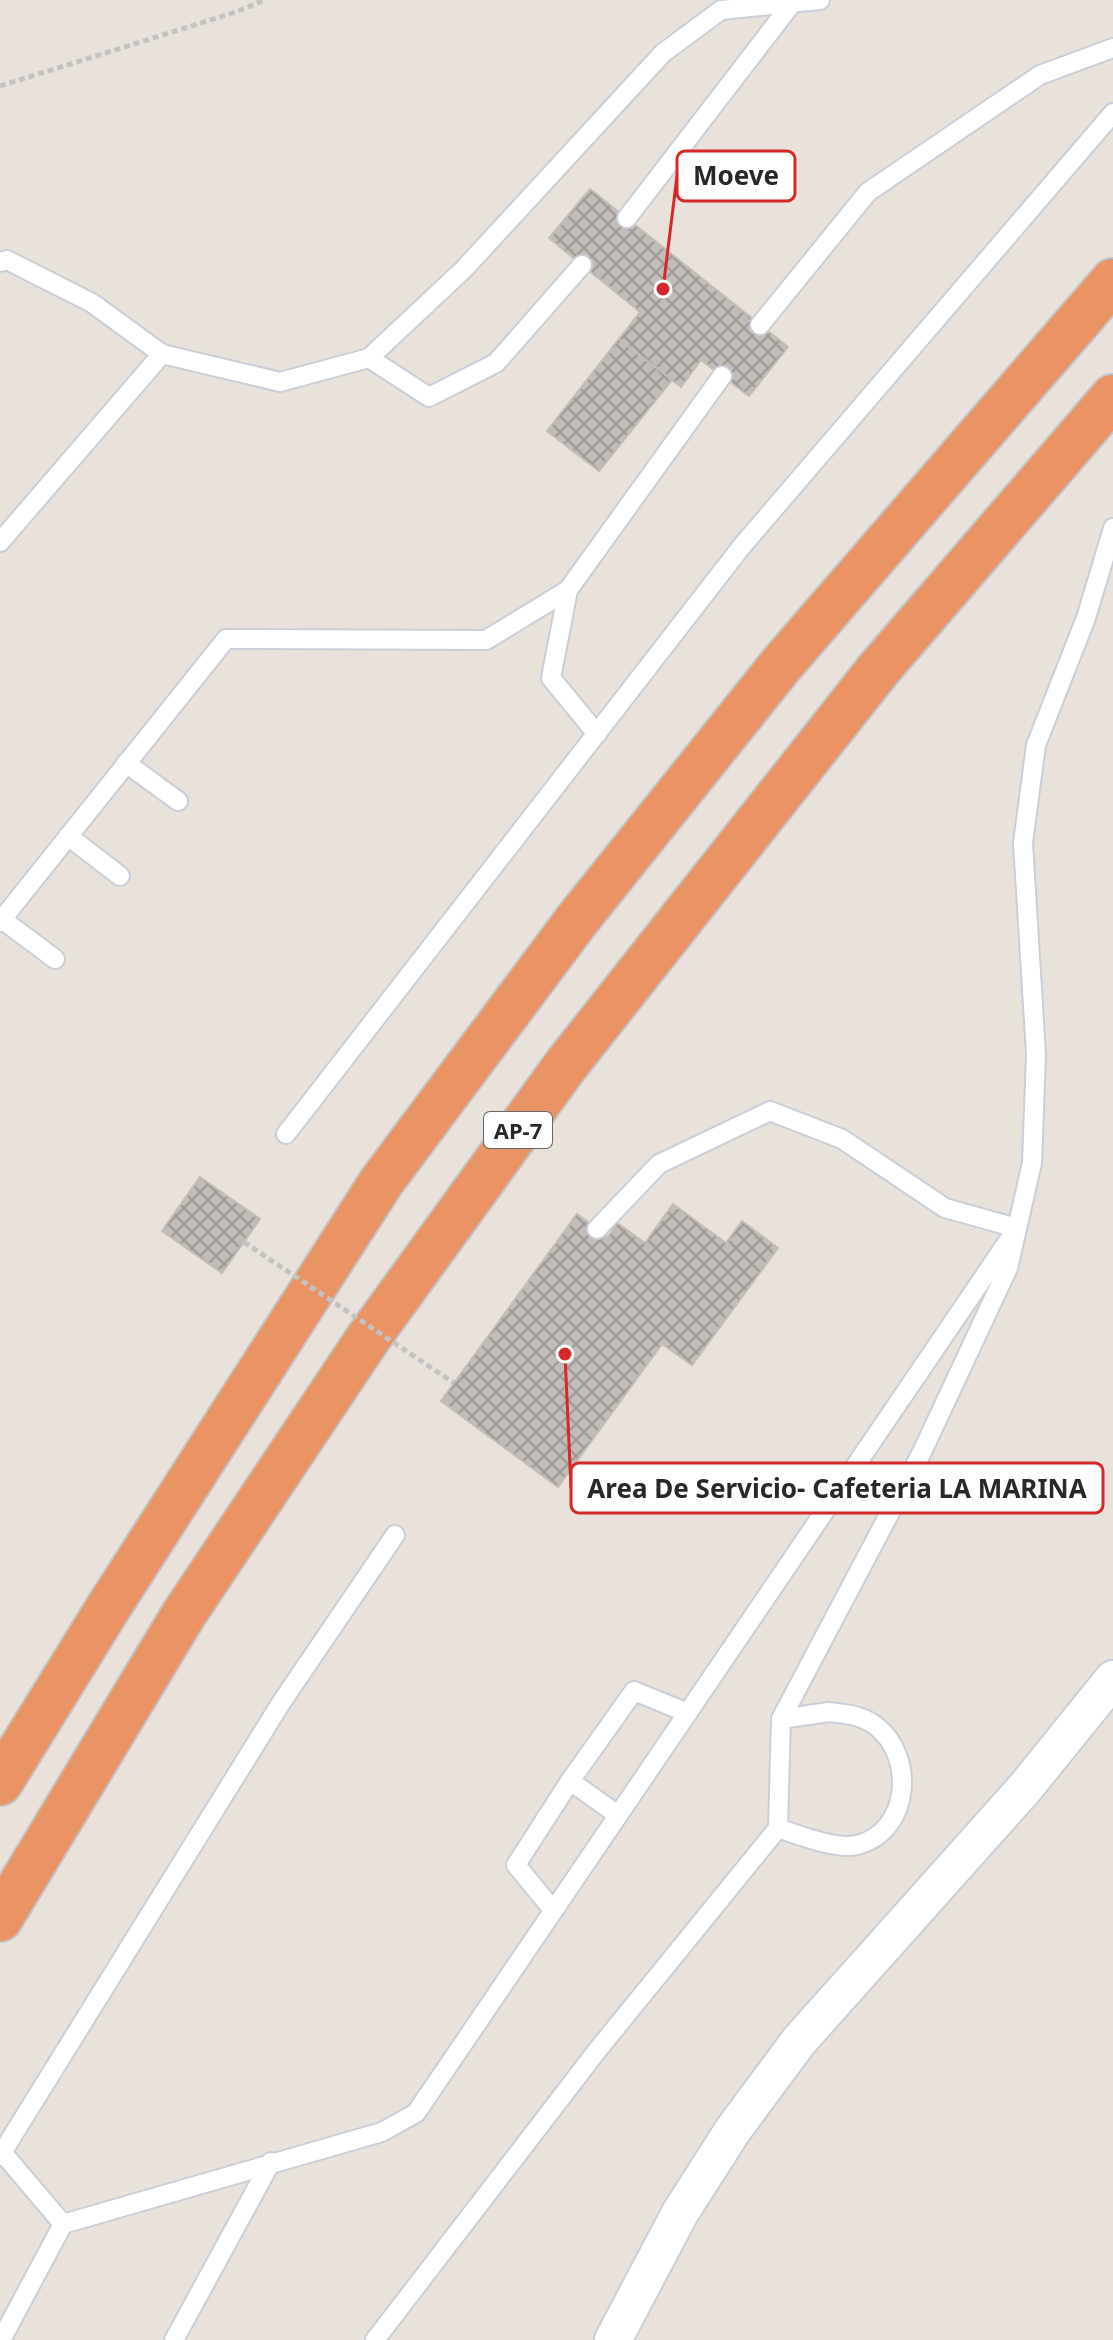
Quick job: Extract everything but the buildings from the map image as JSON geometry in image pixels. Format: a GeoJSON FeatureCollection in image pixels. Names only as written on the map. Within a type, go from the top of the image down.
{"type":"FeatureCollection","features":[{"type":"Feature","properties":{"kind":"highway"},"geometry":{"type":"LineString","coordinates":[[0,1783],[108,1608],[382,1181],[577,920],[771,677],[1113,281]]}},
{"type":"Feature","properties":{"kind":"highway","name":"AP-7"},"geometry":{"type":"LineString","coordinates":[[0,1919],[184,1614],[369,1337],[566,1065],[878,670],[1113,397]]}},
{"type":"Feature","properties":{"kind":"street"},"geometry":{"type":"LineString","coordinates":[[613,2340],[680,2213],[733,2130],[799,2041],[1025,1788],[1113,1679]]}},
{"type":"Feature","properties":{"kind":"lane"},"geometry":{"type":"LineString","coordinates":[[0,262],[7,260],[92,303],[162,354],[280,382],[369,358],[464,269],[663,53],[721,10],[820,0]]}},
{"type":"Feature","properties":{"kind":"lane"},"geometry":{"type":"LineString","coordinates":[[627,218],[793,2]]}},
{"type":"Feature","properties":{"kind":"lane"},"geometry":{"type":"LineString","coordinates":[[760,325],[868,192],[1040,75],[1113,48]]}},
{"type":"Feature","properties":{"kind":"lane"},"geometry":{"type":"LineString","coordinates":[[286,1134],[742,546],[1113,113]]}},
{"type":"Feature","properties":{"kind":"lane"},"geometry":{"type":"LineString","coordinates":[[369,358],[429,397],[496,363],[582,265]]}},
{"type":"Feature","properties":{"kind":"lane"},"geometry":{"type":"LineString","coordinates":[[0,542],[162,354]]}},
{"type":"Feature","properties":{"kind":"lane"},"geometry":{"type":"LineString","coordinates":[[55,959],[1,921],[226,639],[486,640],[568,590],[722,376]]}},
{"type":"Feature","properties":{"kind":"lane"},"geometry":{"type":"LineString","coordinates":[[375,2340],[596,2052],[778,1828],[781,1719],[922,1452],[1008,1268],[1032,1163],[1036,1054],[1023,843],[1036,745],[1086,618],[1113,528]]}},
{"type":"Feature","properties":{"kind":"lane"},"geometry":{"type":"LineString","coordinates":[[568,590],[551,678],[597,734]]}},
{"type":"Feature","properties":{"kind":"lane"},"geometry":{"type":"LineString","coordinates":[[126,763],[178,801]]}},
{"type":"Feature","properties":{"kind":"lane"},"geometry":{"type":"LineString","coordinates":[[68,836],[120,876]]}},
{"type":"Feature","properties":{"kind":"lane"},"geometry":{"type":"LineString","coordinates":[[597,1229],[659,1164],[770,1111],[842,1139],[945,1208],[1017,1228]]}},
{"type":"Feature","properties":{"kind":"lane"},"geometry":{"type":"LineString","coordinates":[[1,2340],[63,2224],[382,2132],[416,2113],[1017,1228]]}},
{"type":"Feature","properties":{"kind":"lane"},"geometry":{"type":"LineString","coordinates":[[63,2224],[1,2154],[281,1703],[395,1535]]}},
{"type":"Feature","properties":{"kind":"lane"},"geometry":{"type":"LineString","coordinates":[[553,1910],[516,1865],[570,1781],[634,1691],[688,1713]]}},
{"type":"Feature","properties":{"kind":"lane"},"geometry":{"type":"LineString","coordinates":[[778,1828],[815,1840],[855,1846],[875,1837],[890,1822],[900,1802],[903,1780],[900,1759],[890,1739],[874,1724],[853,1714],[829,1712],[781,1719]]}},
{"type":"Feature","properties":{"kind":"lane"},"geometry":{"type":"LineString","coordinates":[[570,1781],[618,1815]]}},
{"type":"Feature","properties":{"kind":"lane"},"geometry":{"type":"LineString","coordinates":[[174,2340],[271,2162]]}},
{"type":"Feature","properties":{"kind":"path"},"geometry":{"type":"LineString","coordinates":[[0,86],[236,12],[265,0]]}},
{"type":"Feature","properties":{"kind":"path"},"geometry":{"type":"LineString","coordinates":[[244,1242],[454,1383]]}},
{"type":"Feature","properties":{"kind":"place","name":"Moeve"},"geometry":{"type":"Point","coordinates":[663,289]}},
{"type":"Feature","properties":{"kind":"place","name":"Area De Servicio- Cafeteria LA MARINA"},"geometry":{"type":"Point","coordinates":[565,1354]}}]}
